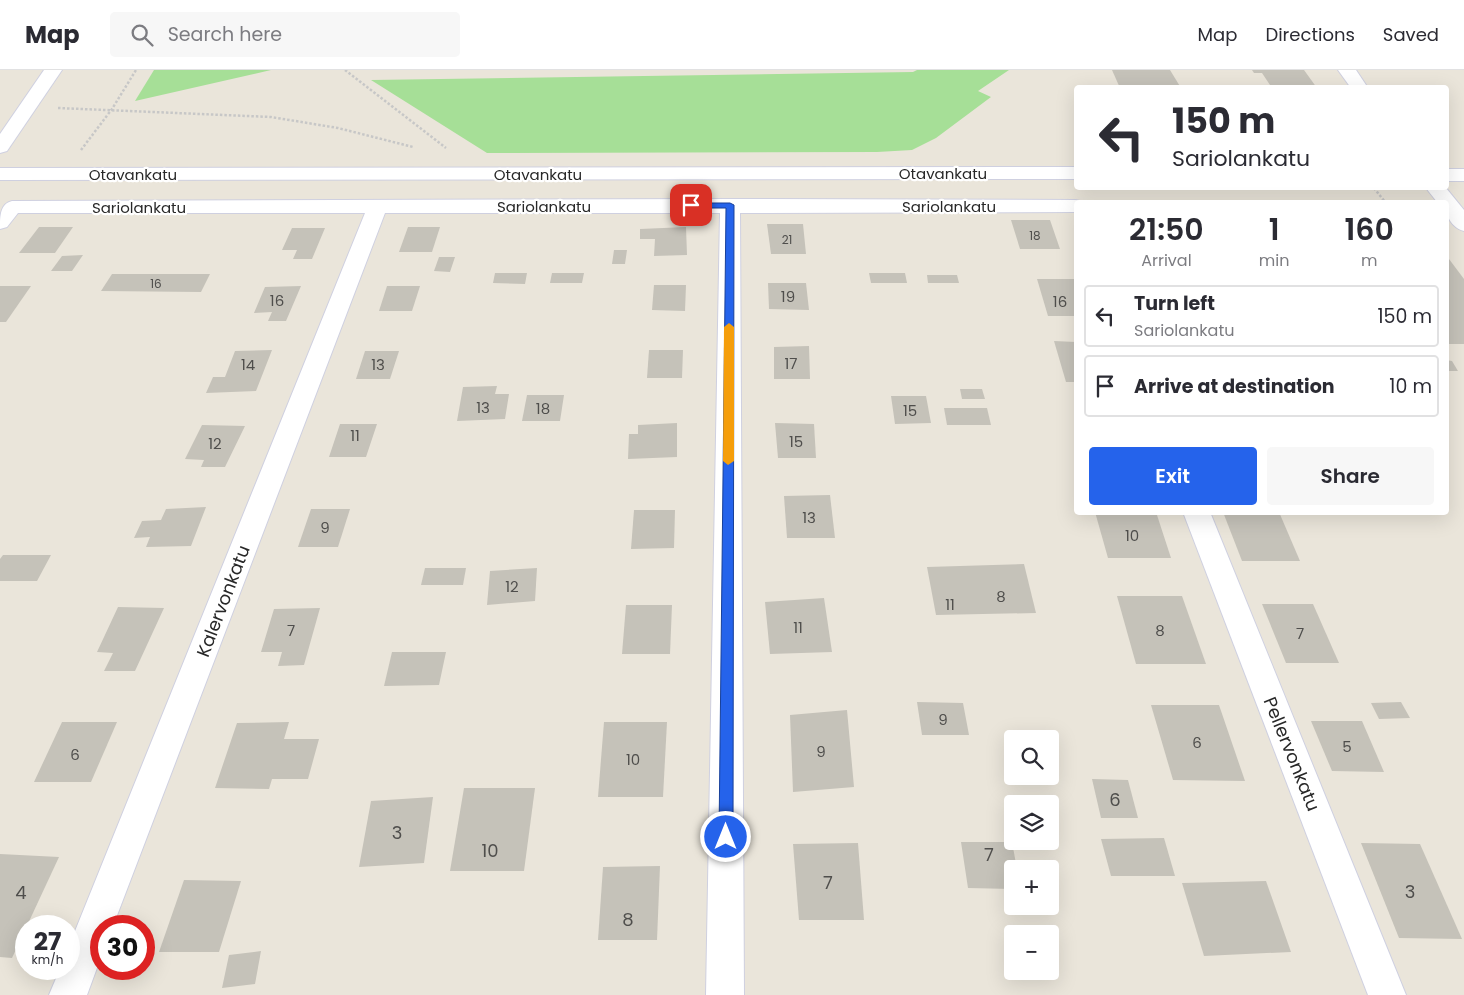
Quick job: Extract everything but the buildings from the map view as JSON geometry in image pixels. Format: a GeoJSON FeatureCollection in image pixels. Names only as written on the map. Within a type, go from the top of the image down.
{"type":"FeatureCollection","features":[{"type":"Feature","properties":{"kind":"street"},"geometry":{"type":"LineString","coordinates":[[0,147],[45,84],[52,70]]}},
{"type":"Feature","properties":{"kind":"street"},"geometry":{"type":"LineString","coordinates":[[1346,70],[1358,85]]}},
{"type":"Feature","properties":{"kind":"street","name":"Otavankatu"},"geometry":{"type":"LineString","coordinates":[[0,174],[1074,173]]}},
{"type":"Feature","properties":{"kind":"street"},"geometry":{"type":"LineString","coordinates":[[1449,175],[1464,175]]}},
{"type":"Feature","properties":{"kind":"street"},"geometry":{"type":"LineString","coordinates":[[1438,190],[1445,200]]}},
{"type":"Feature","properties":{"kind":"street"},"geometry":{"type":"LineString","coordinates":[[725,995],[730,205]]}},
{"type":"Feature","properties":{"kind":"street","name":"Sariolankatu"},"geometry":{"type":"LineString","coordinates":[[6,215],[378,206],[730,205],[1074,208]]}},
{"type":"Feature","properties":{"kind":"street"},"geometry":{"type":"LineString","coordinates":[[1449,205],[1464,224]]}},
{"type":"Feature","properties":{"kind":"street","name":"Kalervonkatu"},"geometry":{"type":"LineString","coordinates":[[68,995],[378,206]]}},
{"type":"Feature","properties":{"kind":"street","name":"Pellervonkatu"},"geometry":{"type":"LineString","coordinates":[[1197,515],[1387,995]]}},
{"type":"Feature","properties":{"kind":"path"},"geometry":{"type":"LineString","coordinates":[[76,156],[112,109],[136,70]]}},
{"type":"Feature","properties":{"kind":"path"},"geometry":{"type":"LineString","coordinates":[[345,70],[452,153]]}},
{"type":"Feature","properties":{"kind":"path"},"geometry":{"type":"LineString","coordinates":[[57,108],[270,117],[338,128],[413,147]]}},
{"type":"Feature","properties":{"kind":"path"},"geometry":{"type":"LineString","coordinates":[[1376,190],[1383,200]]}},
{"type":"Feature","properties":{"kind":"green space"},"geometry":{"type":"Polygon","coordinates":[[[154,70],[271,70],[135,101],[154,70]]]}},
{"type":"Feature","properties":{"kind":"green space"},"geometry":{"type":"Polygon","coordinates":[[[917,70],[1009,70],[978,91],[991,97],[936,138],[912,150],[877,152],[487,153],[371,80],[913,72],[917,70]]]}},
{"type":"Feature","properties":{"kind":"slow traffic"},"geometry":{"type":"LineString","coordinates":[[728,461],[729,327]]}},
{"type":"Feature","properties":{"kind":"route"},"geometry":{"type":"LineString","coordinates":[[691,205],[730,205],[726,837]]}}]}
